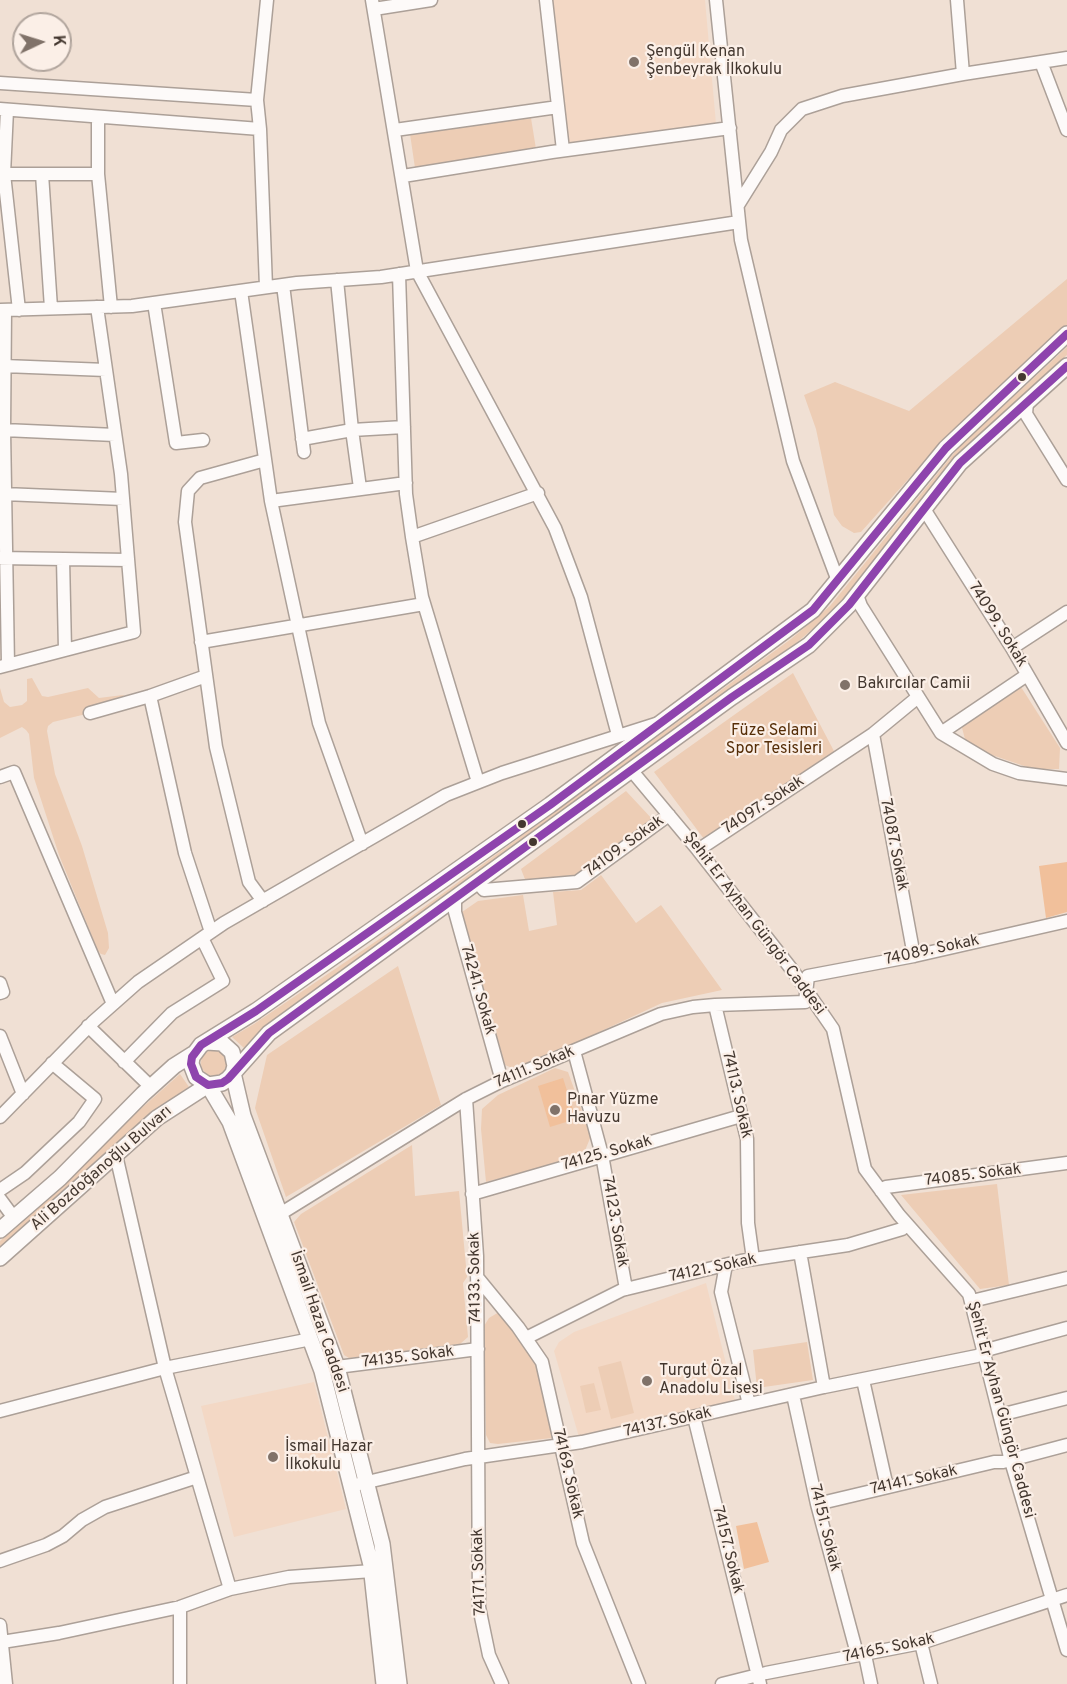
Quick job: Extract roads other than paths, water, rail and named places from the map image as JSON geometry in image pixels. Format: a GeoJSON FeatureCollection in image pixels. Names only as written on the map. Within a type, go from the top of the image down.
{"type":"FeatureCollection","features":[{"type":"Feature","properties":{"kind":"main road"},"geometry":{"type":"LineString","coordinates":[[1067,334],[946,448],[813,610],[494,844],[256,1011],[201,1045],[193,1054],[191,1064],[196,1077],[208,1085],[222,1083],[269,1033],[732,697],[809,645],[857,595],[960,463],[1067,366]]}},
{"type":"Feature","properties":{"kind":"main road"},"geometry":{"type":"LineString","coordinates":[[207,1042],[222,1043],[232,1052],[235,1065],[233,1073]]}},
{"type":"Feature","properties":{"kind":"main road","name":"Ali Bozdoğanoğlu Bulvarı"},"geometry":{"type":"LineString","coordinates":[[0,1230],[60,1178],[174,1066],[193,1054]]}},
{"type":"Feature","properties":{"kind":"main road","name":"İsmail Hazar Caddesi"},"geometry":{"type":"LineString","coordinates":[[233,1073],[243,1116],[338,1367],[372,1571],[384,1684]]}},
{"type":"Feature","properties":{"kind":"main road","name":"İsmail Hazar Caddesi"},"geometry":{"type":"LineString","coordinates":[[208,1085],[230,1122],[311,1339],[359,1484],[382,1544],[399,1684]]}},
{"type":"Feature","properties":{"kind":"main road","name":"Ali Bozdoğanoğlu Bulvarı"},"geometry":{"type":"LineString","coordinates":[[0,1258],[167,1110],[208,1085]]}},
{"type":"Feature","properties":{"kind":"street"},"geometry":{"type":"LineString","coordinates":[[266,287],[257,100],[267,0]]}},
{"type":"Feature","properties":{"kind":"street"},"geometry":{"type":"LineString","coordinates":[[430,0],[373,4],[417,271],[555,528],[581,597],[618,735]]}},
{"type":"Feature","properties":{"kind":"street"},"geometry":{"type":"LineString","coordinates":[[546,0],[563,150]]}},
{"type":"Feature","properties":{"kind":"street"},"geometry":{"type":"LineString","coordinates":[[716,0],[741,240],[794,461],[838,581]]}},
{"type":"Feature","properties":{"kind":"street"},"geometry":{"type":"LineString","coordinates":[[957,0],[963,74]]}},
{"type":"Feature","properties":{"kind":"street"},"geometry":{"type":"LineString","coordinates":[[738,205],[771,152],[781,130],[802,109],[842,96],[1067,58]]}},
{"type":"Feature","properties":{"kind":"street"},"geometry":{"type":"LineString","coordinates":[[1041,62],[1067,130]]}},
{"type":"Feature","properties":{"kind":"street"},"geometry":{"type":"LineString","coordinates":[[0,83],[257,100]]}},
{"type":"Feature","properties":{"kind":"street"},"geometry":{"type":"LineString","coordinates":[[395,130],[558,107]]}},
{"type":"Feature","properties":{"kind":"street"},"geometry":{"type":"LineString","coordinates":[[19,309],[4,174],[4,109],[260,129]]}},
{"type":"Feature","properties":{"kind":"street"},"geometry":{"type":"LineString","coordinates":[[98,117],[98,174],[111,306]]}},
{"type":"Feature","properties":{"kind":"street"},"geometry":{"type":"LineString","coordinates":[[403,176],[563,150],[730,128]]}},
{"type":"Feature","properties":{"kind":"street"},"geometry":{"type":"LineString","coordinates":[[4,174],[98,174]]}},
{"type":"Feature","properties":{"kind":"street"},"geometry":{"type":"LineString","coordinates":[[42,174],[51,308]]}},
{"type":"Feature","properties":{"kind":"street"},"geometry":{"type":"LineString","coordinates":[[97,307],[123,499],[134,632],[4,666],[2,310],[154,303],[266,287],[399,274],[739,222]]}},
{"type":"Feature","properties":{"kind":"street"},"geometry":{"type":"LineString","coordinates":[[399,274],[406,483],[412,537],[424,604],[478,783]]}},
{"type":"Feature","properties":{"kind":"street"},"geometry":{"type":"LineString","coordinates":[[337,280],[360,488]]}},
{"type":"Feature","properties":{"kind":"street"},"geometry":{"type":"LineString","coordinates":[[283,285],[304,452]]}},
{"type":"Feature","properties":{"kind":"street"},"geometry":{"type":"LineString","coordinates":[[241,291],[271,501],[319,723],[362,844]]}},
{"type":"Feature","properties":{"kind":"street"},"geometry":{"type":"LineString","coordinates":[[154,303],[176,443],[203,440]]}},
{"type":"Feature","properties":{"kind":"street"},"geometry":{"type":"LineString","coordinates":[[4,366],[106,370]]}},
{"type":"Feature","properties":{"kind":"street"},"geometry":{"type":"LineString","coordinates":[[1027,402],[1026,414],[1067,480]]}},
{"type":"Feature","properties":{"kind":"street"},"geometry":{"type":"LineString","coordinates":[[302,439],[352,430],[404,427]]}},
{"type":"Feature","properties":{"kind":"street"},"geometry":{"type":"LineString","coordinates":[[4,430],[115,435]]}},
{"type":"Feature","properties":{"kind":"street"},"geometry":{"type":"LineString","coordinates":[[263,901],[249,882],[216,747],[185,522],[188,491],[200,478],[265,460]]}},
{"type":"Feature","properties":{"kind":"street"},"geometry":{"type":"LineString","coordinates":[[271,501],[406,483]]}},
{"type":"Feature","properties":{"kind":"street"},"geometry":{"type":"LineString","coordinates":[[412,537],[538,493]]}},
{"type":"Feature","properties":{"kind":"street"},"geometry":{"type":"LineString","coordinates":[[4,494],[123,499]]}},
{"type":"Feature","properties":{"kind":"street","name":"74099. Sokak"},"geometry":{"type":"LineString","coordinates":[[924,509],[1012,648],[1067,743]]}},
{"type":"Feature","properties":{"kind":"street"},"geometry":{"type":"LineString","coordinates":[[2,558],[128,560]]}},
{"type":"Feature","properties":{"kind":"street"},"geometry":{"type":"LineString","coordinates":[[63,559],[65,650]]}},
{"type":"Feature","properties":{"kind":"street"},"geometry":{"type":"LineString","coordinates":[[857,595],[861,606],[940,733],[993,764],[1019,773],[1067,779]]}},
{"type":"Feature","properties":{"kind":"street"},"geometry":{"type":"LineString","coordinates":[[201,642],[424,604]]}},
{"type":"Feature","properties":{"kind":"street"},"geometry":{"type":"LineString","coordinates":[[1012,648],[1067,612]]}},
{"type":"Feature","properties":{"kind":"street"},"geometry":{"type":"LineString","coordinates":[[940,733],[1027,675]]}},
{"type":"Feature","properties":{"kind":"street"},"geometry":{"type":"LineString","coordinates":[[90,713],[150,696],[206,676]]}},
{"type":"Feature","properties":{"kind":"street"},"geometry":{"type":"LineString","coordinates":[[124,1062],[172,1013],[223,981],[206,935],[150,696]]}},
{"type":"Feature","properties":{"kind":"street","name":"74097. Sokak"},"geometry":{"type":"LineString","coordinates":[[698,850],[873,735],[918,698]]}},
{"type":"Feature","properties":{"kind":"street"},"geometry":{"type":"LineString","coordinates":[[0,1117],[88,1026],[138,982],[206,935],[263,901],[446,795],[618,735],[663,722]]}},
{"type":"Feature","properties":{"kind":"street","name":"74087. Sokak"},"geometry":{"type":"LineString","coordinates":[[873,735],[914,956]]}},
{"type":"Feature","properties":{"kind":"street","name":"Şehit Er Ayhan Güngör Caddesi"},"geometry":{"type":"LineString","coordinates":[[632,771],[698,850],[806,989],[833,1029],[865,1169],[880,1191],[972,1300],[1011,1461],[1067,1650]]}},
{"type":"Feature","properties":{"kind":"street"},"geometry":{"type":"LineString","coordinates":[[0,777],[14,772],[113,1004]]}},
{"type":"Feature","properties":{"kind":"street","name":"74109. Sokak"},"geometry":{"type":"LineString","coordinates":[[477,882],[484,890],[577,882],[669,815]]}},
{"type":"Feature","properties":{"kind":"street","name":"74241. Sokak"},"geometry":{"type":"LineString","coordinates":[[455,898],[455,912],[502,1081]]}},
{"type":"Feature","properties":{"kind":"street","name":"74089. Sokak"},"geometry":{"type":"LineString","coordinates":[[806,989],[808,976],[914,956],[1067,921]]}},
{"type":"Feature","properties":{"kind":"street"},"geometry":{"type":"LineString","coordinates":[[0,983],[3,992],[0,993]]}},
{"type":"Feature","properties":{"kind":"street","name":"74111. Sokak"},"geometry":{"type":"LineString","coordinates":[[280,1214],[466,1099],[502,1081],[661,1014],[715,1005],[805,1002],[806,989]]}},
{"type":"Feature","properties":{"kind":"street","name":"74113. Sokak"},"geometry":{"type":"LineString","coordinates":[[715,1005],[747,1139],[748,1223],[753,1259]]}},
{"type":"Feature","properties":{"kind":"street"},"geometry":{"type":"LineString","coordinates":[[88,1026],[151,1087]]}},
{"type":"Feature","properties":{"kind":"street"},"geometry":{"type":"LineString","coordinates":[[0,1036],[23,1094]]}},
{"type":"Feature","properties":{"kind":"street","name":"74123. Sokak"},"geometry":{"type":"LineString","coordinates":[[574,1051],[602,1155],[626,1289]]}},
{"type":"Feature","properties":{"kind":"street"},"geometry":{"type":"LineString","coordinates":[[0,1190],[25,1173],[71,1129],[95,1099],[52,1064]]}},
{"type":"Feature","properties":{"kind":"street","name":"74133. Sokak"},"geometry":{"type":"LineString","coordinates":[[466,1099],[477,1277],[478,1457]]}},
{"type":"Feature","properties":{"kind":"street","name":"74125. Sokak"},"geometry":{"type":"LineString","coordinates":[[472,1194],[741,1116]]}},
{"type":"Feature","properties":{"kind":"street"},"geometry":{"type":"LineString","coordinates":[[116,1155],[165,1368],[230,1589]]}},
{"type":"Feature","properties":{"kind":"street","name":"74085. Sokak"},"geometry":{"type":"LineString","coordinates":[[880,1191],[886,1187],[1067,1163]]}},
{"type":"Feature","properties":{"kind":"street"},"geometry":{"type":"LineString","coordinates":[[0,1199],[14,1218]]}},
{"type":"Feature","properties":{"kind":"street","name":"74121. Sokak"},"geometry":{"type":"LineString","coordinates":[[526,1338],[626,1289],[723,1264],[848,1245],[902,1229],[907,1224]]}},
{"type":"Feature","properties":{"kind":"street"},"geometry":{"type":"LineString","coordinates":[[800,1252],[824,1387]]}},
{"type":"Feature","properties":{"kind":"street"},"geometry":{"type":"LineString","coordinates":[[723,1264],[725,1270],[721,1292],[749,1404]]}},
{"type":"Feature","properties":{"kind":"street","name":"74169. Sokak"},"geometry":{"type":"LineString","coordinates":[[477,1277],[526,1338],[542,1362],[583,1543],[639,1684]]}},
{"type":"Feature","properties":{"kind":"street"},"geometry":{"type":"LineString","coordinates":[[972,1300],[1067,1278]]}},
{"type":"Feature","properties":{"kind":"street","name":"74137. Sokak"},"geometry":{"type":"LineString","coordinates":[[359,1484],[478,1457],[560,1447],[824,1387],[977,1356],[983,1352],[1067,1328]]}},
{"type":"Feature","properties":{"kind":"street"},"geometry":{"type":"LineString","coordinates":[[0,1411],[165,1368],[311,1339]]}},
{"type":"Feature","properties":{"kind":"street","name":"74135. Sokak"},"geometry":{"type":"LineString","coordinates":[[338,1367],[478,1349]]}},
{"type":"Feature","properties":{"kind":"street"},"geometry":{"type":"LineString","coordinates":[[863,1380],[887,1488]]}},
{"type":"Feature","properties":{"kind":"street","name":"74151. Sokak"},"geometry":{"type":"LineString","coordinates":[[793,1395],[817,1504],[856,1650],[865,1655],[871,1684]]}},
{"type":"Feature","properties":{"kind":"street"},"geometry":{"type":"LineString","coordinates":[[1000,1415],[1067,1398]]}},
{"type":"Feature","properties":{"kind":"street","name":"74157. Sokak"},"geometry":{"type":"LineString","coordinates":[[694,1417],[759,1679]]}},
{"type":"Feature","properties":{"kind":"street","name":"74141. Sokak"},"geometry":{"type":"LineString","coordinates":[[817,1504],[994,1462],[1011,1461],[1067,1445]]}},
{"type":"Feature","properties":{"kind":"street","name":"74171. Sokak"},"geometry":{"type":"LineString","coordinates":[[478,1457],[478,1607],[489,1655],[502,1684]]}},
{"type":"Feature","properties":{"kind":"street"},"geometry":{"type":"LineString","coordinates":[[0,1561],[46,1545],[105,1507],[197,1477]]}},
{"type":"Feature","properties":{"kind":"street"},"geometry":{"type":"LineString","coordinates":[[2,1642],[59,1633],[180,1607],[230,1589],[289,1577],[372,1571]]}},
{"type":"Feature","properties":{"kind":"street","name":"74165. Sokak"},"geometry":{"type":"LineString","coordinates":[[722,1684],[759,1679],[921,1643],[1067,1595]]}},
{"type":"Feature","properties":{"kind":"street"},"geometry":{"type":"LineString","coordinates":[[180,1607],[180,1684]]}},
{"type":"Feature","properties":{"kind":"street"},"geometry":{"type":"LineString","coordinates":[[0,1625],[6,1684]]}},
{"type":"Feature","properties":{"kind":"street"},"geometry":{"type":"LineString","coordinates":[[921,1643],[931,1684]]}},
{"type":"Feature","properties":{"kind":"place","name":"Şengül Kenan Şenbeyrak İlkokulu"},"geometry":{"type":"Point","coordinates":[634,62]}},
{"type":"Feature","properties":{"kind":"place","name":"Bakırcılar Camii"},"geometry":{"type":"Point","coordinates":[845,685]}},
{"type":"Feature","properties":{"kind":"place","name":"Pınar Yüzme Havuzu"},"geometry":{"type":"Point","coordinates":[555,1110]}},
{"type":"Feature","properties":{"kind":"place","name":"Turgut Özal Anadolu Lisesi"},"geometry":{"type":"Point","coordinates":[647,1381]}},
{"type":"Feature","properties":{"kind":"place","name":"İsmail Hazar İlkokulu"},"geometry":{"type":"Point","coordinates":[273,1457]}},
{"type":"Feature","properties":{"kind":"park label","name":"Füze Selami Spor Tesisleri"},"geometry":{"type":"Point","coordinates":[774,741]}}]}
